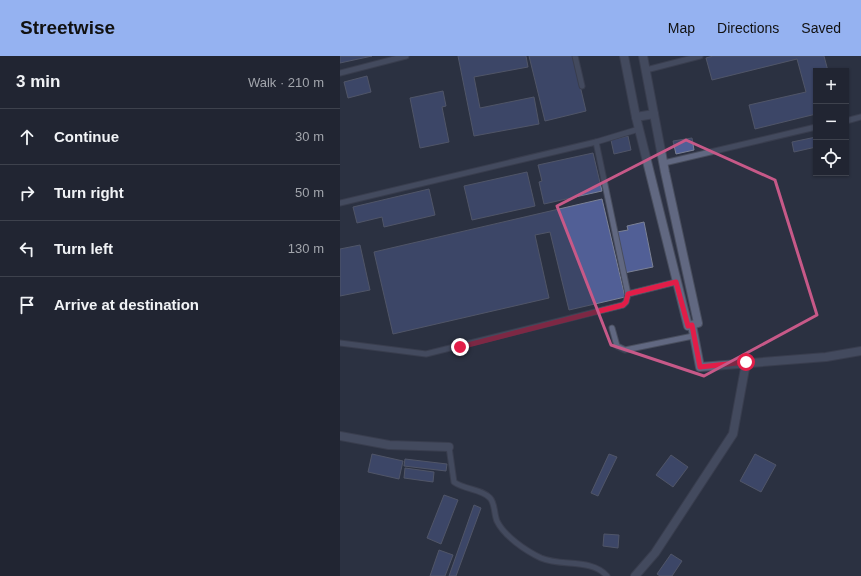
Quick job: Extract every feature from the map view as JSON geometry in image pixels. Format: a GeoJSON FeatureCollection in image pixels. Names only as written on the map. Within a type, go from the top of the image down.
{"type":"FeatureCollection","features":[{"type":"Feature","properties":{"kind":"street"},"geometry":{"type":"LineString","coordinates":[[624,56],[636,117],[688,326],[698,323],[643,56]]}},
{"type":"Feature","properties":{"kind":"street"},"geometry":{"type":"LineString","coordinates":[[636,117],[654,114]]}},
{"type":"Feature","properties":{"kind":"street"},"geometry":{"type":"LineString","coordinates":[[692,325],[700,367],[746,362],[826,357],[861,351]]}},
{"type":"Feature","properties":{"kind":"street"},"geometry":{"type":"LineString","coordinates":[[635,576],[655,553],[733,434],[746,362]]}},
{"type":"Feature","properties":{"kind":"street"},"geometry":{"type":"LineString","coordinates":[[340,436],[389,445],[449,447]]}},
{"type":"Feature","properties":{"kind":"lane"},"geometry":{"type":"LineString","coordinates":[[340,73],[406,56]]}},
{"type":"Feature","properties":{"kind":"lane"},"geometry":{"type":"LineString","coordinates":[[575,56],[582,86]]}},
{"type":"Feature","properties":{"kind":"lane"},"geometry":{"type":"LineString","coordinates":[[646,70],[700,56]]}},
{"type":"Feature","properties":{"kind":"lane"},"geometry":{"type":"LineString","coordinates":[[849,119],[861,117]]}},
{"type":"Feature","properties":{"kind":"lane"},"geometry":{"type":"LineString","coordinates":[[340,203],[596,142],[639,129]]}},
{"type":"Feature","properties":{"kind":"lane"},"geometry":{"type":"LineString","coordinates":[[664,163],[813,129]]}},
{"type":"Feature","properties":{"kind":"lane"},"geometry":{"type":"LineString","coordinates":[[340,343],[426,354],[623,305],[626,302],[628,294],[596,142]]}},
{"type":"Feature","properties":{"kind":"lane"},"geometry":{"type":"LineString","coordinates":[[628,294],[676,282]]}},
{"type":"Feature","properties":{"kind":"lane"},"geometry":{"type":"LineString","coordinates":[[612,328],[617,346],[625,350],[693,336]]}},
{"type":"Feature","properties":{"kind":"lane"},"geometry":{"type":"LineString","coordinates":[[449,447],[454,482],[462,488],[483,493],[490,498],[497,521],[514,540],[541,557],[558,564],[584,564],[603,571],[607,576]]}},
{"type":"Feature","properties":{"kind":"highlighted area"},"geometry":{"type":"Polygon","coordinates":[[[686,140],[775,180],[817,315],[704,376],[611,345],[557,206],[686,140]]]}},
{"type":"Feature","properties":{"kind":"building"},"geometry":{"type":"Polygon","coordinates":[[[340,56],[372,56],[340,63],[340,56]]]}},
{"type":"Feature","properties":{"kind":"building"},"geometry":{"type":"Polygon","coordinates":[[[458,56],[526,56],[528,67],[474,77],[480,108],[534,97],[539,124],[474,136],[458,56]]]}},
{"type":"Feature","properties":{"kind":"building"},"geometry":{"type":"Polygon","coordinates":[[[529,56],[573,56],[586,111],[545,121],[529,56]]]}},
{"type":"Feature","properties":{"kind":"building"},"geometry":{"type":"Polygon","coordinates":[[[713,56],[824,56],[827,68],[813,68],[813,115],[755,129],[749,105],[806,92],[797,59],[712,80],[706,58],[713,56]]]}},
{"type":"Feature","properties":{"kind":"building"},"geometry":{"type":"Polygon","coordinates":[[[367,76],[371,92],[348,98],[344,82],[367,76]]]}},
{"type":"Feature","properties":{"kind":"building"},"geometry":{"type":"Polygon","coordinates":[[[443,91],[446,106],[442,107],[449,142],[420,148],[410,98],[443,91]]]}},
{"type":"Feature","properties":{"kind":"building"},"geometry":{"type":"Polygon","coordinates":[[[628,136],[631,150],[614,154],[611,140],[628,136]]]}},
{"type":"Feature","properties":{"kind":"building"},"geometry":{"type":"Polygon","coordinates":[[[692,138],[694,150],[676,154],[673,141],[692,138]]]}},
{"type":"Feature","properties":{"kind":"building"},"geometry":{"type":"Polygon","coordinates":[[[813,138],[813,148],[794,152],[792,142],[813,138]]]}},
{"type":"Feature","properties":{"kind":"building"},"geometry":{"type":"Polygon","coordinates":[[[593,153],[602,191],[544,204],[539,182],[542,181],[538,165],[593,153]]]}},
{"type":"Feature","properties":{"kind":"building"},"geometry":{"type":"Polygon","coordinates":[[[527,172],[535,206],[472,220],[464,186],[527,172]]]}},
{"type":"Feature","properties":{"kind":"building"},"geometry":{"type":"Polygon","coordinates":[[[429,189],[435,215],[384,227],[382,217],[357,223],[353,207],[429,189]]]}},
{"type":"Feature","properties":{"kind":"building"},"geometry":{"type":"Polygon","coordinates":[[[602,199],[625,297],[569,310],[550,232],[535,235],[549,298],[393,334],[374,252],[602,199]]]}},
{"type":"Feature","properties":{"kind":"building"},"geometry":{"type":"Polygon","coordinates":[[[644,222],[653,267],[624,273],[617,232],[628,230],[627,226],[644,222]]]}},
{"type":"Feature","properties":{"kind":"building"},"geometry":{"type":"Polygon","coordinates":[[[360,245],[370,290],[340,296],[340,249],[360,245]]]}},
{"type":"Feature","properties":{"kind":"building"},"geometry":{"type":"Polygon","coordinates":[[[372,454],[403,461],[399,479],[368,472],[372,454]]]}},
{"type":"Feature","properties":{"kind":"building"},"geometry":{"type":"Polygon","coordinates":[[[609,454],[617,457],[598,496],[591,493],[609,454]]]}},
{"type":"Feature","properties":{"kind":"building"},"geometry":{"type":"Polygon","coordinates":[[[755,454],[776,465],[761,492],[740,481],[755,454]]]}},
{"type":"Feature","properties":{"kind":"building"},"geometry":{"type":"Polygon","coordinates":[[[671,455],[688,467],[673,487],[656,475],[671,455]]]}},
{"type":"Feature","properties":{"kind":"building"},"geometry":{"type":"Polygon","coordinates":[[[405,459],[447,464],[446,471],[404,466],[405,459]]]}},
{"type":"Feature","properties":{"kind":"building"},"geometry":{"type":"Polygon","coordinates":[[[405,468],[434,472],[433,482],[404,478],[405,468]]]}},
{"type":"Feature","properties":{"kind":"building"},"geometry":{"type":"Polygon","coordinates":[[[444,495],[458,500],[441,544],[427,538],[444,495]]]}},
{"type":"Feature","properties":{"kind":"building"},"geometry":{"type":"Polygon","coordinates":[[[474,505],[481,508],[456,576],[449,576],[474,505]]]}},
{"type":"Feature","properties":{"kind":"building"},"geometry":{"type":"Polygon","coordinates":[[[604,534],[619,535],[618,548],[603,546],[604,534]]]}},
{"type":"Feature","properties":{"kind":"building"},"geometry":{"type":"Polygon","coordinates":[[[439,550],[453,555],[445,576],[430,576],[439,550]]]}},
{"type":"Feature","properties":{"kind":"building"},"geometry":{"type":"Polygon","coordinates":[[[671,554],[682,561],[672,576],[660,576],[657,574],[671,554]]]}},
{"type":"Feature","properties":{"kind":"route"},"geometry":{"type":"LineString","coordinates":[[460,347],[623,305],[626,302],[628,294],[676,282],[688,326],[692,325],[700,367],[746,362]]}}]}
